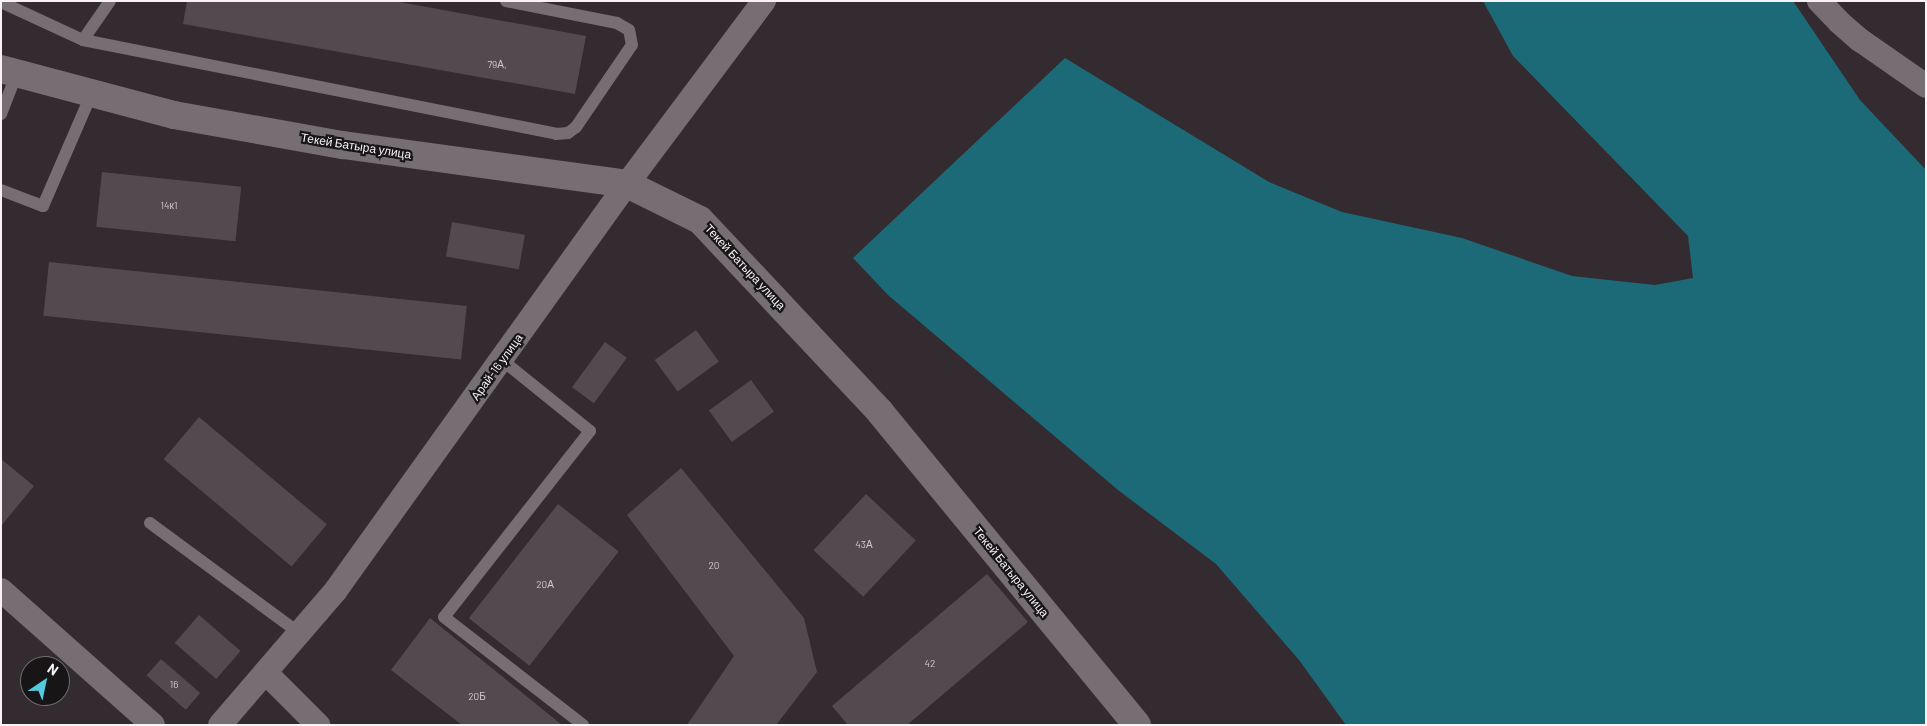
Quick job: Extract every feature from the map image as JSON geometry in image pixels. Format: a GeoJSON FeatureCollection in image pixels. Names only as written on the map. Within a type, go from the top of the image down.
{"type":"FeatureCollection","features":[{"type":"Feature","properties":{"kind":"street","name":"Арай-16 улица"},"geometry":{"type":"LineString","coordinates":[[220,725],[336,590],[627,184],[764,1]]}},
{"type":"Feature","properties":{"kind":"street"},"geometry":{"type":"LineString","coordinates":[[1819,1],[1860,40],[1926,86]]}},
{"type":"Feature","properties":{"kind":"street","name":"Текей Батыра улица"},"geometry":{"type":"LineString","coordinates":[[9,71],[174,115],[343,145],[627,184],[700,220],[880,412],[1137,725]]}},
{"type":"Feature","properties":{"kind":"street"},"geometry":{"type":"LineString","coordinates":[[1,590],[153,725]]}},
{"type":"Feature","properties":{"kind":"street"},"geometry":{"type":"LineString","coordinates":[[266,673],[318,725]]}},
{"type":"Feature","properties":{"kind":"lane"},"geometry":{"type":"LineString","coordinates":[[83,40],[110,1]]}},
{"type":"Feature","properties":{"kind":"lane"},"geometry":{"type":"LineString","coordinates":[[1,2],[83,40],[556,134],[568,133],[576,127],[632,44],[629,30],[617,23],[506,1]]}},
{"type":"Feature","properties":{"kind":"lane"},"geometry":{"type":"LineString","coordinates":[[1,114],[9,71]]}},
{"type":"Feature","properties":{"kind":"lane"},"geometry":{"type":"LineString","coordinates":[[1,190],[43,206],[92,93]]}},
{"type":"Feature","properties":{"kind":"lane"},"geometry":{"type":"LineString","coordinates":[[502,360],[590,431],[444,617],[584,725]]}},
{"type":"Feature","properties":{"kind":"lane"},"geometry":{"type":"LineString","coordinates":[[150,523],[299,633]]}},
{"type":"Feature","properties":{"kind":"water"},"geometry":{"type":"Polygon","coordinates":[[[1483,1],[1793,1],[1860,100],[1926,170],[1926,725],[1346,725],[1299,660],[1216,564],[1118,490],[888,295],[853,258],[1065,58],[1269,182],[1342,212],[1462,238],[1572,276],[1655,285],[1693,278],[1688,236],[1513,56],[1483,1]]]}},
{"type":"Feature","properties":{"kind":"building"},"geometry":{"type":"Polygon","coordinates":[[[187,1],[394,1],[586,36],[575,94],[183,24],[187,1]]]}},
{"type":"Feature","properties":{"kind":"building"},"geometry":{"type":"Polygon","coordinates":[[[102,172],[241,187],[235,241],[96,227],[102,172]]]}},
{"type":"Feature","properties":{"kind":"building"},"geometry":{"type":"Polygon","coordinates":[[[452,222],[525,235],[519,269],[446,256],[452,222]]]}},
{"type":"Feature","properties":{"kind":"building"},"geometry":{"type":"Polygon","coordinates":[[[49,262],[467,306],[461,360],[43,316],[49,262]]]}},
{"type":"Feature","properties":{"kind":"building"},"geometry":{"type":"Polygon","coordinates":[[[696,330],[719,362],[678,392],[655,360],[696,330]]]}},
{"type":"Feature","properties":{"kind":"building"},"geometry":{"type":"Polygon","coordinates":[[[605,342],[627,358],[594,403],[572,387],[605,342]]]}},
{"type":"Feature","properties":{"kind":"building"},"geometry":{"type":"Polygon","coordinates":[[[751,380],[774,412],[732,442],[709,411],[751,380]]]}},
{"type":"Feature","properties":{"kind":"building"},"geometry":{"type":"Polygon","coordinates":[[[199,417],[327,524],[292,566],[164,459],[199,417]]]}},
{"type":"Feature","properties":{"kind":"building"},"geometry":{"type":"Polygon","coordinates":[[[1,459],[34,486],[1,526],[1,459]]]}},
{"type":"Feature","properties":{"kind":"building"},"geometry":{"type":"Polygon","coordinates":[[[681,468],[804,618],[817,672],[776,725],[687,725],[734,656],[627,515],[681,468]]]}},
{"type":"Feature","properties":{"kind":"building"},"geometry":{"type":"Polygon","coordinates":[[[866,494],[916,540],[863,597],[813,550],[866,494]]]}},
{"type":"Feature","properties":{"kind":"building"},"geometry":{"type":"Polygon","coordinates":[[[558,504],[619,551],[529,666],[469,618],[558,504]]]}},
{"type":"Feature","properties":{"kind":"building"},"geometry":{"type":"Polygon","coordinates":[[[987,574],[1028,622],[907,725],[848,725],[832,706],[987,574]]]}},
{"type":"Feature","properties":{"kind":"building"},"geometry":{"type":"Polygon","coordinates":[[[199,615],[241,651],[216,679],[175,643],[199,615]]]}},
{"type":"Feature","properties":{"kind":"building"},"geometry":{"type":"Polygon","coordinates":[[[430,618],[562,725],[462,725],[391,670],[430,618]]]}},
{"type":"Feature","properties":{"kind":"building"},"geometry":{"type":"Polygon","coordinates":[[[161,659],[200,693],[186,710],[147,676],[161,659]]]}}]}
